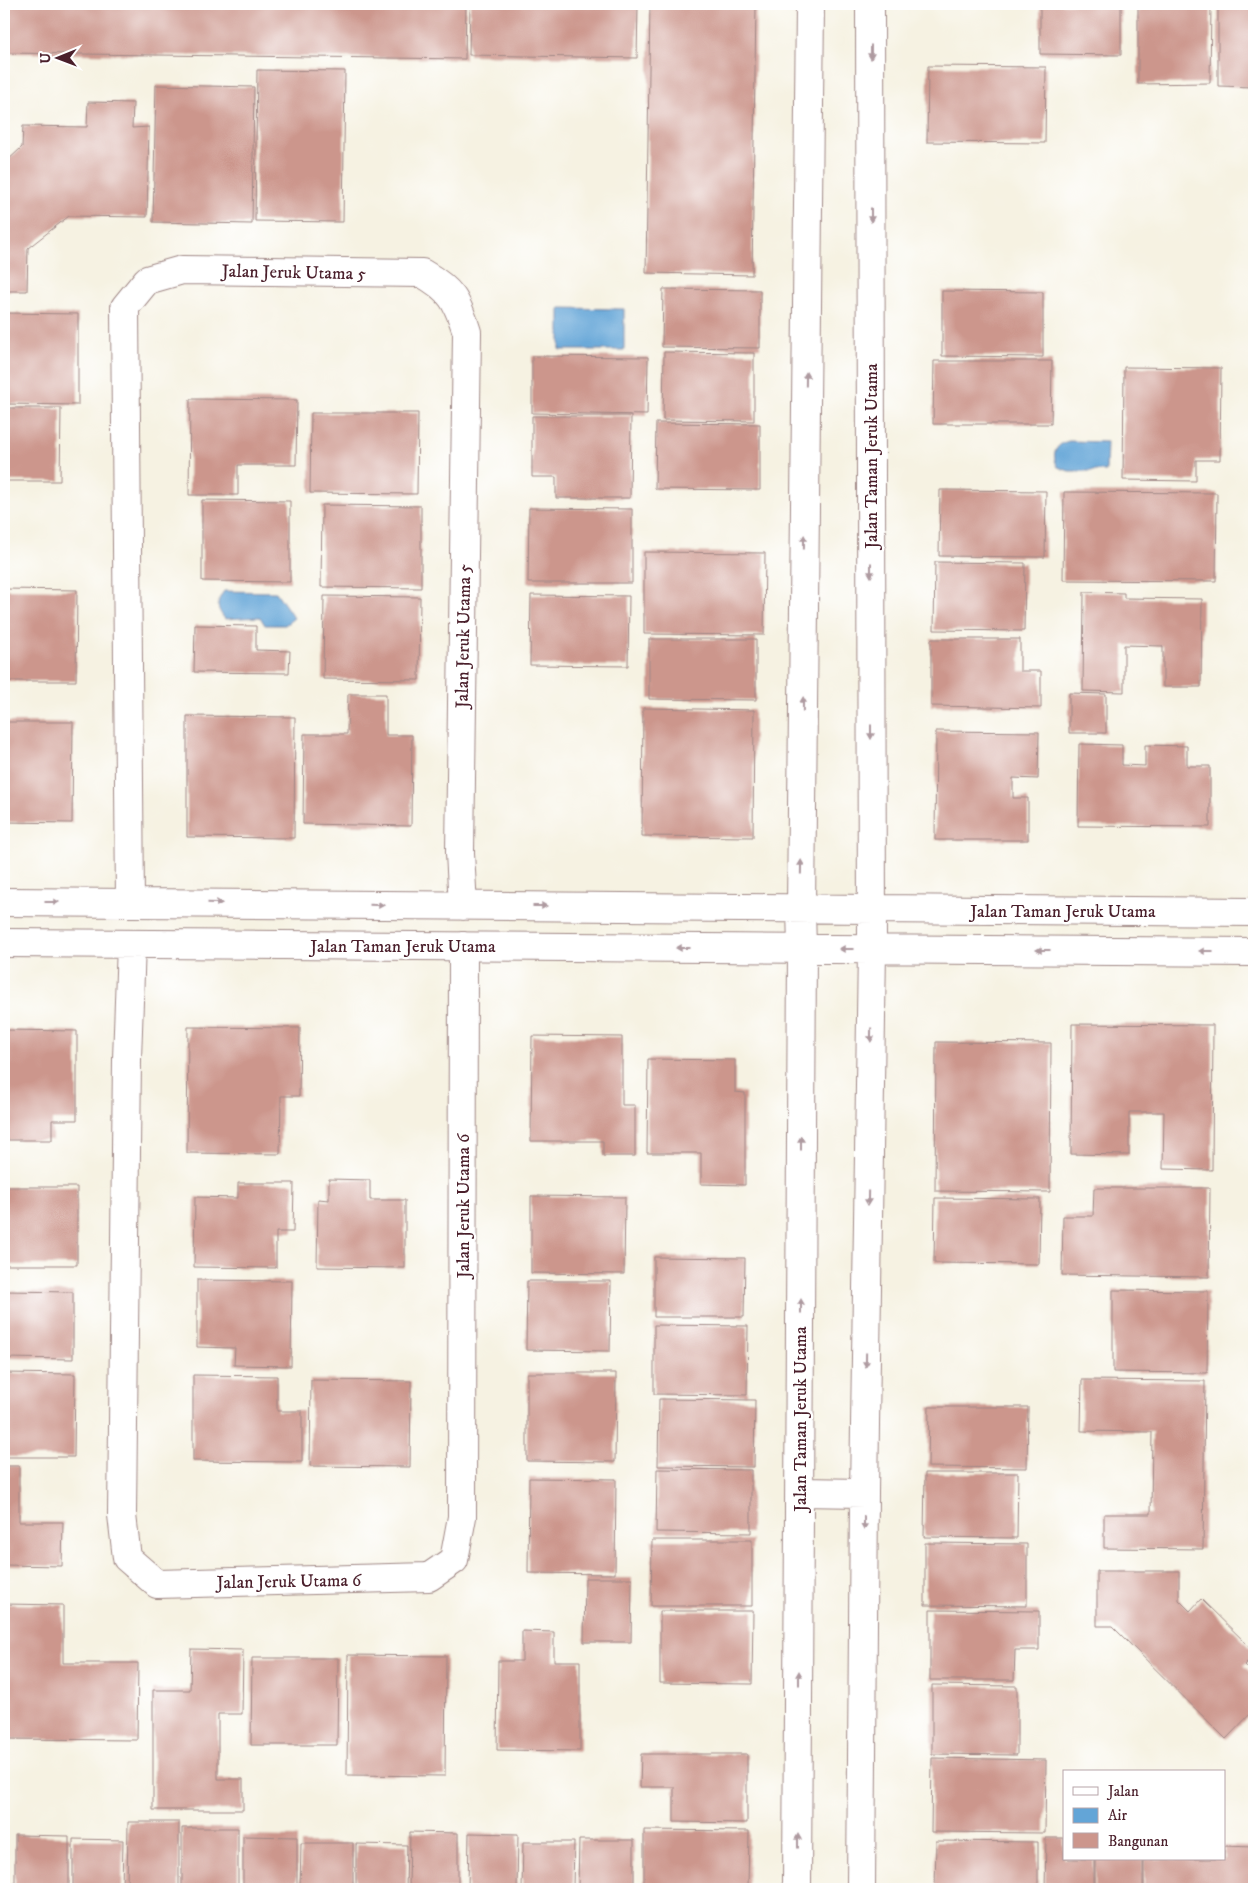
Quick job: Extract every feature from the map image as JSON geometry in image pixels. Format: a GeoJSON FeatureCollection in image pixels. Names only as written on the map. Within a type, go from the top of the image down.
{"type":"FeatureCollection","features":[{"type":"Feature","properties":{"kind":"street","name":"Jalan Taman Jeruk Utama"},"geometry":{"type":"LineString","coordinates":[[797,1889],[801,908],[810,4]]}},
{"type":"Feature","properties":{"kind":"street","name":"Jalan Taman Jeruk Utama"},"geometry":{"type":"LineString","coordinates":[[862,1889],[864,1493],[872,949],[870,4]]}},
{"type":"Feature","properties":{"kind":"street","name":"Jalan Jeruk Utama 5"},"geometry":{"type":"LineString","coordinates":[[130,903],[125,307],[146,280],[182,270],[422,273],[440,283],[459,306],[467,332],[460,853],[463,906]]}},
{"type":"Feature","properties":{"kind":"street","name":"Jalan Taman Jeruk Utama"},"geometry":{"type":"LineString","coordinates":[[4,902],[1254,912]]}},
{"type":"Feature","properties":{"kind":"street","name":"Jalan Taman Jeruk Utama"},"geometry":{"type":"LineString","coordinates":[[4,943],[1254,952]]}},
{"type":"Feature","properties":{"kind":"street","name":"Jalan Jeruk Utama 6"},"geometry":{"type":"LineString","coordinates":[[131,944],[122,1515],[127,1558],[157,1584],[429,1577],[454,1560],[462,1517],[463,946]]}},
{"type":"Feature","properties":{"kind":"street"},"geometry":{"type":"LineString","coordinates":[[800,1492],[864,1493]]}},
{"type":"Feature","properties":{"kind":"water"},"geometry":{"type":"Polygon","coordinates":[[[560,308],[624,309],[624,350],[560,350],[560,308]]]}},
{"type":"Feature","properties":{"kind":"water"},"geometry":{"type":"Polygon","coordinates":[[[1069,441],[1107,442],[1106,471],[1069,471],[1058,467],[1055,458],[1056,451],[1060,445],[1069,441]]]}},
{"type":"Feature","properties":{"kind":"water"},"geometry":{"type":"Polygon","coordinates":[[[224,591],[276,592],[294,618],[285,625],[265,625],[260,617],[225,619],[218,605],[224,591]]]}},
{"type":"Feature","properties":{"kind":"building"},"geometry":{"type":"Polygon","coordinates":[[[4,4],[466,4],[465,59],[4,53],[4,4]]]}},
{"type":"Feature","properties":{"kind":"building"},"geometry":{"type":"Polygon","coordinates":[[[470,4],[638,4],[637,58],[469,55],[470,4]]]}},
{"type":"Feature","properties":{"kind":"building"},"geometry":{"type":"Polygon","coordinates":[[[650,4],[756,4],[752,275],[646,273],[650,4]]]}},
{"type":"Feature","properties":{"kind":"building"},"geometry":{"type":"Polygon","coordinates":[[[1040,4],[1121,4],[1121,55],[1040,54],[1040,4]]]}},
{"type":"Feature","properties":{"kind":"building"},"geometry":{"type":"Polygon","coordinates":[[[1138,4],[1211,4],[1210,83],[1138,84],[1138,4]]]}},
{"type":"Feature","properties":{"kind":"building"},"geometry":{"type":"Polygon","coordinates":[[[1218,4],[1254,4],[1254,87],[1218,86],[1218,4]]]}},
{"type":"Feature","properties":{"kind":"building"},"geometry":{"type":"Polygon","coordinates":[[[928,66],[1046,67],[1045,143],[927,142],[928,66]]]}},
{"type":"Feature","properties":{"kind":"building"},"geometry":{"type":"Polygon","coordinates":[[[257,70],[345,71],[343,222],[255,221],[257,70]]]}},
{"type":"Feature","properties":{"kind":"building"},"geometry":{"type":"Polygon","coordinates":[[[156,85],[254,87],[252,224],[153,222],[156,85]]]}},
{"type":"Feature","properties":{"kind":"building"},"geometry":{"type":"Polygon","coordinates":[[[88,102],[133,103],[132,128],[149,127],[147,217],[69,216],[28,248],[27,291],[4,291],[4,164],[22,147],[23,126],[87,127],[88,102]]]}},
{"type":"Feature","properties":{"kind":"building"},"geometry":{"type":"Polygon","coordinates":[[[663,289],[760,290],[760,348],[662,347],[663,289]]]}},
{"type":"Feature","properties":{"kind":"building"},"geometry":{"type":"Polygon","coordinates":[[[942,291],[1043,292],[1043,357],[942,356],[942,291]]]}},
{"type":"Feature","properties":{"kind":"building"},"geometry":{"type":"Polygon","coordinates":[[[4,313],[78,314],[78,405],[4,404],[4,313]]]}},
{"type":"Feature","properties":{"kind":"building"},"geometry":{"type":"Polygon","coordinates":[[[664,352],[754,353],[754,421],[663,420],[664,352]]]}},
{"type":"Feature","properties":{"kind":"building"},"geometry":{"type":"Polygon","coordinates":[[[532,356],[648,357],[647,415],[532,413],[532,356]]]}},
{"type":"Feature","properties":{"kind":"building"},"geometry":{"type":"Polygon","coordinates":[[[934,361],[1052,361],[1051,424],[933,424],[934,361]]]}},
{"type":"Feature","properties":{"kind":"building"},"geometry":{"type":"Polygon","coordinates":[[[1124,367],[1221,368],[1220,460],[1196,460],[1196,481],[1123,480],[1124,367]]]}},
{"type":"Feature","properties":{"kind":"building"},"geometry":{"type":"Polygon","coordinates":[[[190,399],[297,400],[296,465],[238,465],[238,495],[189,495],[190,399]]]}},
{"type":"Feature","properties":{"kind":"building"},"geometry":{"type":"Polygon","coordinates":[[[4,408],[61,408],[60,481],[4,481],[4,408]]]}},
{"type":"Feature","properties":{"kind":"building"},"geometry":{"type":"Polygon","coordinates":[[[311,413],[418,413],[417,494],[310,493],[311,413]]]}},
{"type":"Feature","properties":{"kind":"building"},"geometry":{"type":"Polygon","coordinates":[[[532,416],[631,416],[630,498],[556,498],[556,477],[532,477],[532,416]]]}},
{"type":"Feature","properties":{"kind":"building"},"geometry":{"type":"Polygon","coordinates":[[[656,423],[760,424],[760,490],[655,489],[656,423]]]}},
{"type":"Feature","properties":{"kind":"building"},"geometry":{"type":"Polygon","coordinates":[[[940,490],[1046,491],[1045,557],[939,556],[940,490]]]}},
{"type":"Feature","properties":{"kind":"building"},"geometry":{"type":"Polygon","coordinates":[[[1064,492],[1217,493],[1216,581],[1063,580],[1064,492]]]}},
{"type":"Feature","properties":{"kind":"building"},"geometry":{"type":"Polygon","coordinates":[[[202,500],[290,501],[290,582],[202,581],[202,500]]]}},
{"type":"Feature","properties":{"kind":"building"},"geometry":{"type":"Polygon","coordinates":[[[322,505],[421,506],[421,588],[321,587],[322,505]]]}},
{"type":"Feature","properties":{"kind":"building"},"geometry":{"type":"Polygon","coordinates":[[[529,508],[632,509],[632,583],[528,583],[529,508]]]}},
{"type":"Feature","properties":{"kind":"building"},"geometry":{"type":"Polygon","coordinates":[[[644,552],[765,553],[764,635],[644,634],[644,552]]]}},
{"type":"Feature","properties":{"kind":"building"},"geometry":{"type":"Polygon","coordinates":[[[935,562],[1025,563],[1024,631],[934,630],[935,562]]]}},
{"type":"Feature","properties":{"kind":"building"},"geometry":{"type":"Polygon","coordinates":[[[4,589],[77,590],[76,681],[4,681],[4,589]]]}},
{"type":"Feature","properties":{"kind":"building"},"geometry":{"type":"Polygon","coordinates":[[[1084,592],[1124,593],[1124,598],[1202,599],[1201,687],[1163,687],[1163,646],[1124,645],[1124,692],[1083,691],[1084,592]]]}},
{"type":"Feature","properties":{"kind":"building"},"geometry":{"type":"Polygon","coordinates":[[[531,595],[629,596],[628,666],[530,665],[531,595]]]}},
{"type":"Feature","properties":{"kind":"building"},"geometry":{"type":"Polygon","coordinates":[[[324,596],[420,597],[419,680],[323,679],[324,596]]]}},
{"type":"Feature","properties":{"kind":"building"},"geometry":{"type":"Polygon","coordinates":[[[195,625],[256,626],[256,650],[290,651],[289,673],[194,672],[195,625]]]}},
{"type":"Feature","properties":{"kind":"building"},"geometry":{"type":"Polygon","coordinates":[[[649,639],[756,639],[756,700],[649,699],[649,639]]]}},
{"type":"Feature","properties":{"kind":"building"},"geometry":{"type":"Polygon","coordinates":[[[931,639],[1020,639],[1020,671],[1041,671],[1041,708],[931,706],[931,639]]]}},
{"type":"Feature","properties":{"kind":"building"},"geometry":{"type":"Polygon","coordinates":[[[1069,693],[1106,694],[1106,733],[1069,733],[1069,693]]]}},
{"type":"Feature","properties":{"kind":"building"},"geometry":{"type":"Polygon","coordinates":[[[348,694],[386,694],[386,735],[412,735],[411,826],[303,824],[304,734],[347,734],[348,694]]]}},
{"type":"Feature","properties":{"kind":"building"},"geometry":{"type":"Polygon","coordinates":[[[643,708],[754,710],[753,837],[642,836],[643,708]]]}},
{"type":"Feature","properties":{"kind":"building"},"geometry":{"type":"Polygon","coordinates":[[[187,716],[295,717],[294,838],[187,837],[187,716]]]}},
{"type":"Feature","properties":{"kind":"building"},"geometry":{"type":"Polygon","coordinates":[[[4,722],[73,722],[72,823],[4,822],[4,722]]]}},
{"type":"Feature","properties":{"kind":"building"},"geometry":{"type":"Polygon","coordinates":[[[936,731],[1039,732],[1038,779],[1013,778],[1013,798],[1028,798],[1028,840],[935,840],[936,731]]]}},
{"type":"Feature","properties":{"kind":"building"},"geometry":{"type":"Polygon","coordinates":[[[1079,744],[1122,745],[1122,765],[1145,766],[1145,745],[1187,746],[1187,766],[1210,766],[1210,827],[1078,826],[1079,744]]]}},
{"type":"Feature","properties":{"kind":"building"},"geometry":{"type":"Polygon","coordinates":[[[1072,1024],[1213,1025],[1212,1170],[1163,1169],[1164,1112],[1129,1112],[1129,1155],[1071,1154],[1072,1024]]]}},
{"type":"Feature","properties":{"kind":"building"},"geometry":{"type":"Polygon","coordinates":[[[188,1027],[300,1028],[299,1096],[281,1096],[280,1154],[187,1153],[188,1027]]]}},
{"type":"Feature","properties":{"kind":"building"},"geometry":{"type":"Polygon","coordinates":[[[4,1030],[77,1031],[77,1120],[52,1120],[52,1140],[4,1140],[4,1030]]]}},
{"type":"Feature","properties":{"kind":"building"},"geometry":{"type":"Polygon","coordinates":[[[532,1036],[622,1037],[622,1105],[635,1105],[635,1156],[603,1156],[603,1141],[531,1141],[532,1036]]]}},
{"type":"Feature","properties":{"kind":"building"},"geometry":{"type":"Polygon","coordinates":[[[936,1042],[1051,1043],[1050,1192],[935,1191],[936,1042]]]}},
{"type":"Feature","properties":{"kind":"building"},"geometry":{"type":"Polygon","coordinates":[[[648,1059],[735,1060],[735,1092],[745,1093],[745,1185],[701,1184],[701,1153],[647,1153],[648,1059]]]}},
{"type":"Feature","properties":{"kind":"building"},"geometry":{"type":"Polygon","coordinates":[[[329,1179],[370,1180],[370,1200],[405,1200],[405,1268],[317,1267],[318,1199],[329,1200],[329,1179]]]}},
{"type":"Feature","properties":{"kind":"building"},"geometry":{"type":"Polygon","coordinates":[[[238,1183],[294,1183],[293,1232],[276,1232],[276,1268],[194,1267],[195,1197],[238,1198],[238,1183]]]}},
{"type":"Feature","properties":{"kind":"building"},"geometry":{"type":"Polygon","coordinates":[[[4,1187],[77,1187],[77,1265],[4,1265],[4,1187]]]}},
{"type":"Feature","properties":{"kind":"building"},"geometry":{"type":"Polygon","coordinates":[[[1094,1188],[1210,1188],[1209,1277],[1062,1275],[1063,1216],[1093,1216],[1094,1188]]]}},
{"type":"Feature","properties":{"kind":"building"},"geometry":{"type":"Polygon","coordinates":[[[531,1196],[625,1197],[624,1274],[531,1273],[531,1196]]]}},
{"type":"Feature","properties":{"kind":"building"},"geometry":{"type":"Polygon","coordinates":[[[935,1198],[1040,1199],[1039,1264],[934,1263],[935,1198]]]}},
{"type":"Feature","properties":{"kind":"building"},"geometry":{"type":"Polygon","coordinates":[[[654,1257],[745,1258],[744,1317],[654,1317],[654,1257]]]}},
{"type":"Feature","properties":{"kind":"building"},"geometry":{"type":"Polygon","coordinates":[[[197,1280],[292,1281],[291,1366],[234,1365],[235,1348],[197,1347],[197,1280]]]}},
{"type":"Feature","properties":{"kind":"building"},"geometry":{"type":"Polygon","coordinates":[[[527,1281],[611,1281],[610,1351],[526,1350],[527,1281]]]}},
{"type":"Feature","properties":{"kind":"building"},"geometry":{"type":"Polygon","coordinates":[[[1113,1290],[1208,1291],[1207,1373],[1113,1372],[1113,1290]]]}},
{"type":"Feature","properties":{"kind":"building"},"geometry":{"type":"Polygon","coordinates":[[[4,1291],[73,1292],[73,1359],[4,1358],[4,1291]]]}},
{"type":"Feature","properties":{"kind":"building"},"geometry":{"type":"Polygon","coordinates":[[[654,1325],[748,1326],[747,1395],[654,1394],[654,1325]]]}},
{"type":"Feature","properties":{"kind":"building"},"geometry":{"type":"Polygon","coordinates":[[[4,1373],[75,1374],[74,1457],[4,1457],[4,1373]]]}},
{"type":"Feature","properties":{"kind":"building"},"geometry":{"type":"Polygon","coordinates":[[[527,1373],[616,1373],[615,1462],[527,1461],[527,1373]]]}},
{"type":"Feature","properties":{"kind":"building"},"geometry":{"type":"Polygon","coordinates":[[[193,1375],[277,1376],[277,1411],[302,1411],[302,1462],[193,1461],[193,1375]]]}},
{"type":"Feature","properties":{"kind":"building"},"geometry":{"type":"Polygon","coordinates":[[[311,1380],[411,1381],[410,1467],[310,1466],[311,1380]]]}},
{"type":"Feature","properties":{"kind":"building"},"geometry":{"type":"Polygon","coordinates":[[[1082,1380],[1205,1381],[1203,1549],[1104,1548],[1104,1514],[1151,1514],[1152,1432],[1081,1431],[1082,1380]]]}},
{"type":"Feature","properties":{"kind":"building"},"geometry":{"type":"Polygon","coordinates":[[[659,1399],[755,1400],[754,1467],[658,1466],[659,1399]]]}},
{"type":"Feature","properties":{"kind":"building"},"geometry":{"type":"Polygon","coordinates":[[[929,1407],[1028,1407],[1027,1468],[928,1467],[929,1407]]]}},
{"type":"Feature","properties":{"kind":"building"},"geometry":{"type":"Polygon","coordinates":[[[4,1466],[19,1466],[19,1522],[63,1522],[62,1566],[4,1565],[4,1466]]]}},
{"type":"Feature","properties":{"kind":"building"},"geometry":{"type":"Polygon","coordinates":[[[657,1469],[751,1470],[751,1533],[656,1532],[657,1469]]]}},
{"type":"Feature","properties":{"kind":"building"},"geometry":{"type":"Polygon","coordinates":[[[925,1473],[1018,1473],[1017,1538],[924,1537],[925,1473]]]}},
{"type":"Feature","properties":{"kind":"building"},"geometry":{"type":"Polygon","coordinates":[[[529,1478],[616,1479],[615,1574],[528,1573],[529,1478]]]}},
{"type":"Feature","properties":{"kind":"building"},"geometry":{"type":"Polygon","coordinates":[[[652,1540],[752,1540],[752,1606],[651,1606],[652,1540]]]}},
{"type":"Feature","properties":{"kind":"building"},"geometry":{"type":"Polygon","coordinates":[[[925,1543],[1027,1544],[1027,1606],[925,1605],[925,1543]]]}},
{"type":"Feature","properties":{"kind":"building"},"geometry":{"type":"Polygon","coordinates":[[[1097,1571],[1179,1571],[1179,1600],[1190,1611],[1201,1599],[1254,1651],[1254,1655],[1244,1665],[1254,1675],[1254,1710],[1226,1739],[1112,1626],[1097,1626],[1097,1571]]]}},
{"type":"Feature","properties":{"kind":"building"},"geometry":{"type":"Polygon","coordinates":[[[585,1578],[632,1578],[631,1642],[584,1642],[585,1578]]]}},
{"type":"Feature","properties":{"kind":"building"},"geometry":{"type":"Polygon","coordinates":[[[4,1604],[63,1605],[63,1663],[138,1663],[137,1740],[4,1739],[4,1604]]]}},
{"type":"Feature","properties":{"kind":"building"},"geometry":{"type":"Polygon","coordinates":[[[930,1610],[1039,1611],[1039,1650],[1015,1650],[1014,1680],[930,1680],[930,1610]]]}},
{"type":"Feature","properties":{"kind":"building"},"geometry":{"type":"Polygon","coordinates":[[[660,1611],[753,1611],[752,1684],[660,1683],[660,1611]]]}},
{"type":"Feature","properties":{"kind":"building"},"geometry":{"type":"Polygon","coordinates":[[[522,1631],[554,1632],[554,1661],[580,1661],[580,1751],[497,1750],[498,1661],[522,1661],[522,1631]]]}},
{"type":"Feature","properties":{"kind":"building"},"geometry":{"type":"Polygon","coordinates":[[[191,1649],[243,1650],[242,1714],[218,1714],[218,1779],[243,1779],[243,1810],[153,1810],[153,1690],[190,1690],[191,1649]]]}},
{"type":"Feature","properties":{"kind":"building"},"geometry":{"type":"Polygon","coordinates":[[[348,1655],[446,1656],[445,1776],[347,1775],[348,1655]]]}},
{"type":"Feature","properties":{"kind":"building"},"geometry":{"type":"Polygon","coordinates":[[[252,1658],[338,1658],[337,1745],[251,1745],[252,1658]]]}},
{"type":"Feature","properties":{"kind":"building"},"geometry":{"type":"Polygon","coordinates":[[[932,1685],[1017,1686],[1017,1755],[932,1754],[932,1685]]]}},
{"type":"Feature","properties":{"kind":"building"},"geometry":{"type":"Polygon","coordinates":[[[641,1754],[747,1754],[747,1823],[674,1822],[674,1787],[640,1787],[641,1754]]]}},
{"type":"Feature","properties":{"kind":"building"},"geometry":{"type":"Polygon","coordinates":[[[932,1758],[1046,1760],[1045,1833],[931,1832],[932,1758]]]}},
{"type":"Feature","properties":{"kind":"building"},"geometry":{"type":"Polygon","coordinates":[[[128,1822],[179,1822],[179,1889],[127,1889],[128,1822]]]}},
{"type":"Feature","properties":{"kind":"building"},"geometry":{"type":"Polygon","coordinates":[[[182,1828],[238,1828],[238,1889],[182,1889],[182,1828]]]}},
{"type":"Feature","properties":{"kind":"building"},"geometry":{"type":"Polygon","coordinates":[[[644,1830],[749,1831],[748,1889],[644,1889],[644,1830]]]}},
{"type":"Feature","properties":{"kind":"building"},"geometry":{"type":"Polygon","coordinates":[[[410,1832],[458,1833],[458,1889],[409,1889],[410,1832]]]}},
{"type":"Feature","properties":{"kind":"building"},"geometry":{"type":"Polygon","coordinates":[[[469,1833],[518,1834],[517,1889],[468,1889],[469,1833]]]}},
{"type":"Feature","properties":{"kind":"building"},"geometry":{"type":"Polygon","coordinates":[[[15,1835],[69,1836],[69,1889],[15,1889],[15,1835]]]}},
{"type":"Feature","properties":{"kind":"building"},"geometry":{"type":"Polygon","coordinates":[[[243,1836],[297,1837],[297,1889],[243,1889],[243,1836]]]}},
{"type":"Feature","properties":{"kind":"building"},"geometry":{"type":"Polygon","coordinates":[[[1046,1838],[1063,1838],[1063,1860],[1094,1860],[1094,1889],[1045,1889],[1046,1838]]]}},
{"type":"Feature","properties":{"kind":"building"},"geometry":{"type":"Polygon","coordinates":[[[73,1839],[123,1840],[122,1889],[73,1889],[73,1839]]]}},
{"type":"Feature","properties":{"kind":"building"},"geometry":{"type":"Polygon","coordinates":[[[579,1840],[634,1840],[634,1889],[578,1889],[579,1840]]]}},
{"type":"Feature","properties":{"kind":"building"},"geometry":{"type":"Polygon","coordinates":[[[936,1841],[1038,1842],[1038,1889],[935,1889],[936,1841]]]}},
{"type":"Feature","properties":{"kind":"building"},"geometry":{"type":"Polygon","coordinates":[[[523,1842],[574,1842],[573,1889],[522,1889],[523,1842]]]}},
{"type":"Feature","properties":{"kind":"building"},"geometry":{"type":"Polygon","coordinates":[[[301,1843],[353,1843],[353,1889],[300,1889],[301,1843]]]}},
{"type":"Feature","properties":{"kind":"building"},"geometry":{"type":"Polygon","coordinates":[[[356,1844],[407,1845],[406,1889],[356,1889],[356,1844]]]}},
{"type":"Feature","properties":{"kind":"building"},"geometry":{"type":"Polygon","coordinates":[[[1226,1846],[1254,1847],[1254,1889],[1144,1889],[1144,1860],[1226,1860],[1226,1846]]]}},
{"type":"Feature","properties":{"kind":"building"},"geometry":{"type":"Polygon","coordinates":[[[1095,1860],[1143,1860],[1143,1889],[1095,1889],[1095,1860]]]}}]}
